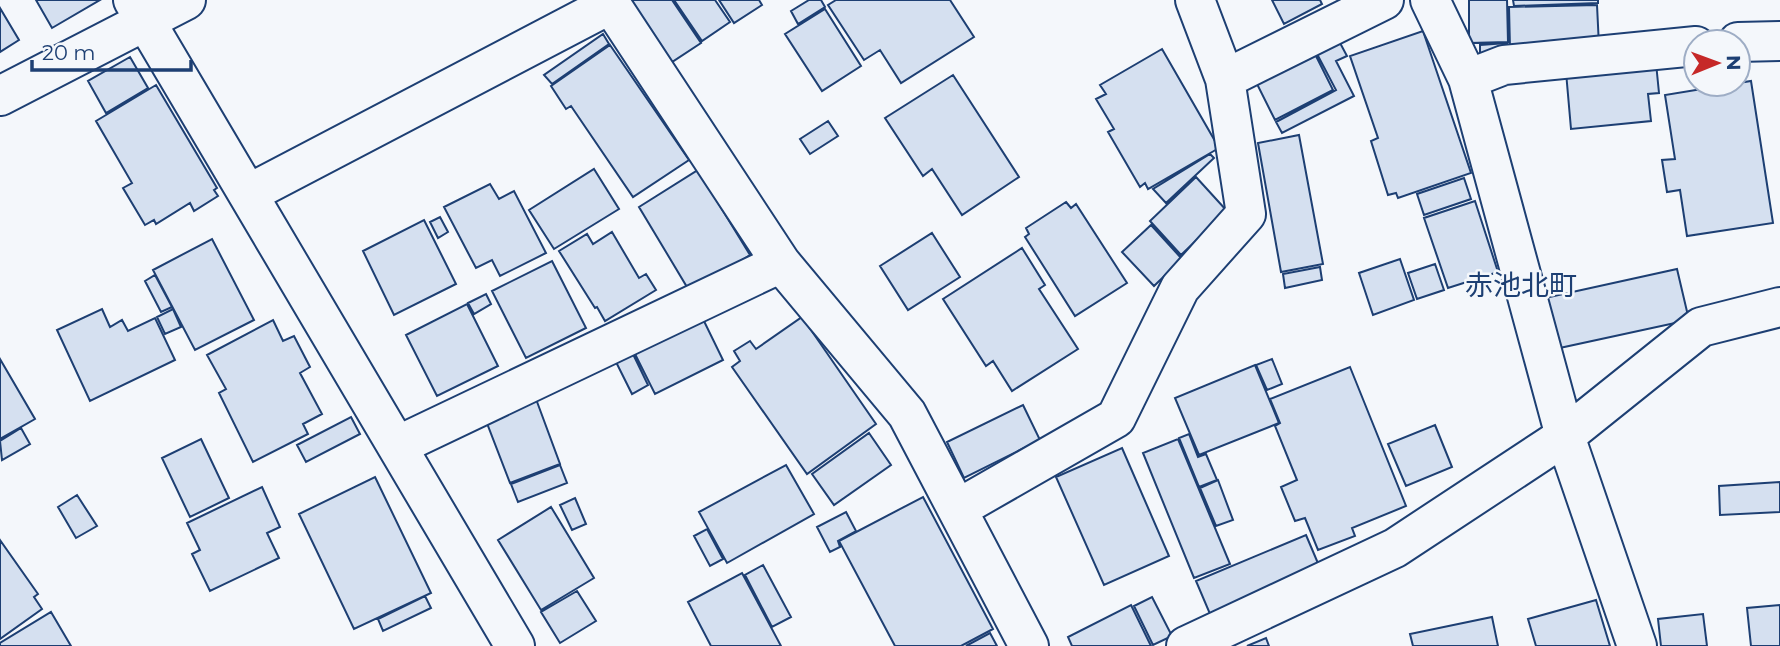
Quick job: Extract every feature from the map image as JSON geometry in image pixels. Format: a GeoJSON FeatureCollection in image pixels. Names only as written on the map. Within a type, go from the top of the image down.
{"type":"FeatureCollection","features":[{"type":"Feature","properties":{"kind":"street"},"geometry":{"type":"LineString","coordinates":[[0,96],[139,11],[186,0]]}},
{"type":"Feature","properties":{"kind":"street"},"geometry":{"type":"LineString","coordinates":[[959,508],[1116,418],[1180,288],[1246,214],[1225,79],[1195,0]]}},
{"type":"Feature","properties":{"kind":"street"},"geometry":{"type":"LineString","coordinates":[[1225,79],[1384,0]]}},
{"type":"Feature","properties":{"kind":"street"},"geometry":{"type":"LineString","coordinates":[[1430,0],[1468,79],[1565,436],[1637,646]]}},
{"type":"Feature","properties":{"kind":"street"},"geometry":{"type":"LineString","coordinates":[[248,194],[609,2],[781,263],[907,414],[959,508],[1029,646]]}},
{"type":"Feature","properties":{"kind":"street"},"geometry":{"type":"LineString","coordinates":[[139,11],[515,646]]}},
{"type":"Feature","properties":{"kind":"street"},"geometry":{"type":"LineString","coordinates":[[1752,42],[1780,41]]}},
{"type":"Feature","properties":{"kind":"street"},"geometry":{"type":"LineString","coordinates":[[1468,79],[1504,65],[1682,47]]}},
{"type":"Feature","properties":{"kind":"street"},"geometry":{"type":"LineString","coordinates":[[397,446],[781,263]]}},
{"type":"Feature","properties":{"kind":"street"},"geometry":{"type":"LineString","coordinates":[[1186,646],[1395,548],[1565,436],[1701,327],[1780,307]]}},
{"type":"Feature","properties":{"kind":"building"},"geometry":{"type":"Polygon","coordinates":[[[36,0],[100,0],[52,28],[36,0]]]}},
{"type":"Feature","properties":{"kind":"building"},"geometry":{"type":"Polygon","coordinates":[[[630,0],[672,0],[701,43],[672,62],[630,0]]]}},
{"type":"Feature","properties":{"kind":"building"},"geometry":{"type":"Polygon","coordinates":[[[674,0],[715,0],[730,22],[702,41],[674,0]]]}},
{"type":"Feature","properties":{"kind":"building"},"geometry":{"type":"Polygon","coordinates":[[[719,0],[759,0],[762,5],[734,23],[719,0]]]}},
{"type":"Feature","properties":{"kind":"building"},"geometry":{"type":"Polygon","coordinates":[[[809,0],[821,0],[825,7],[798,24],[791,11],[809,0]]]}},
{"type":"Feature","properties":{"kind":"building"},"geometry":{"type":"Polygon","coordinates":[[[836,0],[950,0],[974,37],[901,83],[880,50],[864,60],[828,5],[836,0]]]}},
{"type":"Feature","properties":{"kind":"building"},"geometry":{"type":"Polygon","coordinates":[[[1272,0],[1320,0],[1322,4],[1284,24],[1272,0]]]}},
{"type":"Feature","properties":{"kind":"building"},"geometry":{"type":"Polygon","coordinates":[[[1469,0],[1507,0],[1508,42],[1469,43],[1469,0]]]}},
{"type":"Feature","properties":{"kind":"building"},"geometry":{"type":"Polygon","coordinates":[[[1513,0],[1598,0],[1598,3],[1514,6],[1513,0]]]}},
{"type":"Feature","properties":{"kind":"building"},"geometry":{"type":"Polygon","coordinates":[[[1597,5],[1599,46],[1510,48],[1509,7],[1597,5]]]}},
{"type":"Feature","properties":{"kind":"building"},"geometry":{"type":"Polygon","coordinates":[[[0,8],[19,40],[0,52],[0,8]]]}},
{"type":"Feature","properties":{"kind":"building"},"geometry":{"type":"Polygon","coordinates":[[[825,9],[861,66],[822,91],[785,34],[825,9]]]}},
{"type":"Feature","properties":{"kind":"building"},"geometry":{"type":"Polygon","coordinates":[[[1423,31],[1471,173],[1398,198],[1396,193],[1388,195],[1371,141],[1378,138],[1350,56],[1423,31]]]}},
{"type":"Feature","properties":{"kind":"building"},"geometry":{"type":"Polygon","coordinates":[[[603,34],[609,44],[552,84],[544,75],[603,34]]]}},
{"type":"Feature","properties":{"kind":"building"},"geometry":{"type":"Polygon","coordinates":[[[1339,41],[1347,56],[1336,61],[1354,96],[1282,133],[1276,122],[1336,90],[1316,52],[1339,41]]]}},
{"type":"Feature","properties":{"kind":"building"},"geometry":{"type":"Polygon","coordinates":[[[1507,43],[1508,58],[1480,58],[1480,45],[1507,43]]]}},
{"type":"Feature","properties":{"kind":"building"},"geometry":{"type":"Polygon","coordinates":[[[610,45],[689,160],[633,197],[571,106],[566,109],[551,86],[610,45]]]}},
{"type":"Feature","properties":{"kind":"building"},"geometry":{"type":"Polygon","coordinates":[[[1162,49],[1219,148],[1148,189],[1145,183],[1140,187],[1108,132],[1114,129],[1096,99],[1106,94],[1100,85],[1162,49]]]}},
{"type":"Feature","properties":{"kind":"building"},"geometry":{"type":"Polygon","coordinates":[[[1314,52],[1333,90],[1275,120],[1256,82],[1314,52]]]}},
{"type":"Feature","properties":{"kind":"building"},"geometry":{"type":"Polygon","coordinates":[[[130,57],[148,88],[106,113],[88,81],[130,57]]]}},
{"type":"Feature","properties":{"kind":"building"},"geometry":{"type":"Polygon","coordinates":[[[1656,63],[1659,93],[1648,94],[1651,121],[1571,129],[1566,72],[1656,63]]]}},
{"type":"Feature","properties":{"kind":"building"},"geometry":{"type":"Polygon","coordinates":[[[953,75],[1019,177],[962,215],[932,169],[923,176],[885,118],[953,75]]]}},
{"type":"Feature","properties":{"kind":"building"},"geometry":{"type":"Polygon","coordinates":[[[156,85],[217,188],[214,190],[218,196],[194,211],[190,203],[156,224],[154,220],[145,225],[123,188],[132,183],[96,121],[156,85]]]}},
{"type":"Feature","properties":{"kind":"building"},"geometry":{"type":"Polygon","coordinates":[[[1752,87],[1773,223],[1687,236],[1680,190],[1667,192],[1662,160],[1675,159],[1665,95],[1682,92],[1682,98],[1752,98],[1752,87]]]}},
{"type":"Feature","properties":{"kind":"building"},"geometry":{"type":"Polygon","coordinates":[[[828,121],[838,136],[810,154],[800,139],[828,121]]]}},
{"type":"Feature","properties":{"kind":"building"},"geometry":{"type":"Polygon","coordinates":[[[1299,135],[1323,264],[1281,272],[1258,143],[1299,135]]]}},
{"type":"Feature","properties":{"kind":"building"},"geometry":{"type":"Polygon","coordinates":[[[1210,154],[1214,158],[1166,203],[1153,189],[1210,154]]]}},
{"type":"Feature","properties":{"kind":"building"},"geometry":{"type":"Polygon","coordinates":[[[594,169],[619,209],[554,249],[529,210],[594,169]]]}},
{"type":"Feature","properties":{"kind":"building"},"geometry":{"type":"Polygon","coordinates":[[[698,170],[750,255],[690,292],[639,207],[698,170]]]}},
{"type":"Feature","properties":{"kind":"building"},"geometry":{"type":"Polygon","coordinates":[[[1196,177],[1227,211],[1181,255],[1150,221],[1196,177]]]}},
{"type":"Feature","properties":{"kind":"building"},"geometry":{"type":"Polygon","coordinates":[[[1464,178],[1471,199],[1424,215],[1417,194],[1464,178]]]}},
{"type":"Feature","properties":{"kind":"building"},"geometry":{"type":"Polygon","coordinates":[[[490,184],[499,199],[514,191],[546,253],[500,276],[492,260],[476,268],[444,207],[490,184]]]}},
{"type":"Feature","properties":{"kind":"building"},"geometry":{"type":"Polygon","coordinates":[[[1475,201],[1498,272],[1448,288],[1424,218],[1475,201]]]}},
{"type":"Feature","properties":{"kind":"building"},"geometry":{"type":"Polygon","coordinates":[[[1066,202],[1071,208],[1076,204],[1127,283],[1075,316],[1025,237],[1029,234],[1026,228],[1066,202]]]}},
{"type":"Feature","properties":{"kind":"building"},"geometry":{"type":"Polygon","coordinates":[[[440,217],[448,232],[438,238],[430,222],[440,217]]]}},
{"type":"Feature","properties":{"kind":"building"},"geometry":{"type":"Polygon","coordinates":[[[424,220],[456,284],[394,315],[363,251],[424,220]]]}},
{"type":"Feature","properties":{"kind":"building"},"geometry":{"type":"Polygon","coordinates":[[[1151,225],[1182,259],[1154,286],[1122,252],[1151,225]]]}},
{"type":"Feature","properties":{"kind":"building"},"geometry":{"type":"Polygon","coordinates":[[[612,232],[639,278],[646,274],[656,290],[605,321],[559,251],[587,234],[593,244],[612,232]]]}},
{"type":"Feature","properties":{"kind":"building"},"geometry":{"type":"Polygon","coordinates":[[[932,233],[960,277],[908,310],[880,266],[932,233]]]}},
{"type":"Feature","properties":{"kind":"building"},"geometry":{"type":"Polygon","coordinates":[[[212,239],[254,320],[195,350],[153,270],[212,239]]]}},
{"type":"Feature","properties":{"kind":"building"},"geometry":{"type":"Polygon","coordinates":[[[1022,248],[1045,285],[1039,289],[1078,349],[1012,391],[993,361],[986,366],[943,299],[1022,248]]]}},
{"type":"Feature","properties":{"kind":"building"},"geometry":{"type":"Polygon","coordinates":[[[1400,259],[1414,300],[1373,315],[1359,273],[1400,259]]]}},
{"type":"Feature","properties":{"kind":"building"},"geometry":{"type":"Polygon","coordinates":[[[552,261],[586,328],[526,358],[492,291],[552,261]]]}},
{"type":"Feature","properties":{"kind":"building"},"geometry":{"type":"Polygon","coordinates":[[[1435,264],[1444,290],[1417,299],[1408,273],[1435,264]]]}},
{"type":"Feature","properties":{"kind":"building"},"geometry":{"type":"Polygon","coordinates":[[[1320,267],[1322,280],[1285,288],[1283,274],[1320,267]]]}},
{"type":"Feature","properties":{"kind":"building"},"geometry":{"type":"Polygon","coordinates":[[[1677,269],[1689,320],[1555,349],[1545,298],[1677,269]]]}},
{"type":"Feature","properties":{"kind":"building"},"geometry":{"type":"Polygon","coordinates":[[[155,275],[172,307],[161,312],[145,281],[155,275]]]}},
{"type":"Feature","properties":{"kind":"building"},"geometry":{"type":"Polygon","coordinates":[[[486,294],[491,304],[474,314],[468,303],[486,294]]]}},
{"type":"Feature","properties":{"kind":"building"},"geometry":{"type":"Polygon","coordinates":[[[467,304],[498,366],[437,396],[406,335],[467,304]]]}},
{"type":"Feature","properties":{"kind":"building"},"geometry":{"type":"Polygon","coordinates":[[[102,309],[110,327],[122,320],[128,331],[155,318],[175,360],[90,401],[57,330],[102,309]]]}},
{"type":"Feature","properties":{"kind":"building"},"geometry":{"type":"Polygon","coordinates":[[[173,309],[181,327],[165,334],[157,317],[173,309]]]}},
{"type":"Feature","properties":{"kind":"building"},"geometry":{"type":"Polygon","coordinates":[[[701,315],[723,360],[655,394],[633,350],[701,315]]]}},
{"type":"Feature","properties":{"kind":"building"},"geometry":{"type":"Polygon","coordinates":[[[802,317],[876,424],[807,474],[732,367],[740,361],[734,351],[750,341],[756,349],[802,317]]]}},
{"type":"Feature","properties":{"kind":"building"},"geometry":{"type":"Polygon","coordinates":[[[273,320],[283,341],[294,336],[310,367],[300,373],[322,414],[303,424],[308,434],[253,462],[219,393],[226,389],[207,355],[273,320]]]}},
{"type":"Feature","properties":{"kind":"building"},"geometry":{"type":"Polygon","coordinates":[[[632,352],[648,385],[632,394],[615,360],[632,352]]]}},
{"type":"Feature","properties":{"kind":"building"},"geometry":{"type":"Polygon","coordinates":[[[0,359],[35,419],[0,439],[0,359]]]}},
{"type":"Feature","properties":{"kind":"building"},"geometry":{"type":"Polygon","coordinates":[[[1272,359],[1282,384],[1267,390],[1256,365],[1272,359]]]}},
{"type":"Feature","properties":{"kind":"building"},"geometry":{"type":"Polygon","coordinates":[[[1255,365],[1279,423],[1199,455],[1175,398],[1255,365]]]}},
{"type":"Feature","properties":{"kind":"building"},"geometry":{"type":"Polygon","coordinates":[[[1350,367],[1406,506],[1352,528],[1355,536],[1318,550],[1305,518],[1295,521],[1281,487],[1297,480],[1275,426],[1280,423],[1270,399],[1350,367]]]}},
{"type":"Feature","properties":{"kind":"building"},"geometry":{"type":"Polygon","coordinates":[[[536,399],[560,464],[510,483],[485,418],[536,399]]]}},
{"type":"Feature","properties":{"kind":"building"},"geometry":{"type":"Polygon","coordinates":[[[1023,405],[1040,440],[964,478],[947,442],[1023,405]]]}},
{"type":"Feature","properties":{"kind":"building"},"geometry":{"type":"Polygon","coordinates":[[[351,417],[360,434],[306,462],[297,445],[351,417]]]}},
{"type":"Feature","properties":{"kind":"building"},"geometry":{"type":"Polygon","coordinates":[[[1435,425],[1452,467],[1406,486],[1388,444],[1435,425]]]}},
{"type":"Feature","properties":{"kind":"building"},"geometry":{"type":"Polygon","coordinates":[[[21,428],[30,444],[2,460],[0,441],[21,428]]]}},
{"type":"Feature","properties":{"kind":"building"},"geometry":{"type":"Polygon","coordinates":[[[869,433],[891,465],[834,505],[812,474],[869,433]]]}},
{"type":"Feature","properties":{"kind":"building"},"geometry":{"type":"Polygon","coordinates":[[[1189,434],[1198,457],[1206,454],[1217,480],[1199,487],[1179,438],[1189,434]]]}},
{"type":"Feature","properties":{"kind":"building"},"geometry":{"type":"Polygon","coordinates":[[[201,439],[229,498],[190,517],[162,458],[201,439]]]}},
{"type":"Feature","properties":{"kind":"building"},"geometry":{"type":"Polygon","coordinates":[[[1178,439],[1230,564],[1194,578],[1143,453],[1178,439]]]}},
{"type":"Feature","properties":{"kind":"building"},"geometry":{"type":"Polygon","coordinates":[[[1122,448],[1169,556],[1104,585],[1056,477],[1122,448]]]}},
{"type":"Feature","properties":{"kind":"building"},"geometry":{"type":"Polygon","coordinates":[[[560,465],[567,483],[518,502],[511,484],[560,465]]]}},
{"type":"Feature","properties":{"kind":"building"},"geometry":{"type":"Polygon","coordinates":[[[786,465],[814,514],[727,563],[699,512],[786,465]]]}},
{"type":"Feature","properties":{"kind":"building"},"geometry":{"type":"Polygon","coordinates":[[[375,477],[431,593],[354,629],[299,514],[375,477]]]}},
{"type":"Feature","properties":{"kind":"building"},"geometry":{"type":"Polygon","coordinates":[[[1218,480],[1233,520],[1216,526],[1200,488],[1218,480]]]}},
{"type":"Feature","properties":{"kind":"building"},"geometry":{"type":"Polygon","coordinates":[[[1780,482],[1780,512],[1720,515],[1719,486],[1780,482]]]}},
{"type":"Feature","properties":{"kind":"building"},"geometry":{"type":"Polygon","coordinates":[[[262,487],[280,527],[267,533],[279,558],[210,591],[192,554],[200,550],[187,523],[262,487]]]}},
{"type":"Feature","properties":{"kind":"building"},"geometry":{"type":"Polygon","coordinates":[[[77,495],[97,526],[76,538],[58,507],[77,495]]]}},
{"type":"Feature","properties":{"kind":"building"},"geometry":{"type":"Polygon","coordinates":[[[923,497],[993,629],[961,646],[895,646],[839,541],[923,497]]]}},
{"type":"Feature","properties":{"kind":"building"},"geometry":{"type":"Polygon","coordinates":[[[575,498],[586,524],[572,530],[560,505],[575,498]]]}},
{"type":"Feature","properties":{"kind":"building"},"geometry":{"type":"Polygon","coordinates":[[[551,507],[594,578],[541,610],[498,540],[551,507]]]}},
{"type":"Feature","properties":{"kind":"building"},"geometry":{"type":"Polygon","coordinates":[[[846,512],[856,531],[838,541],[840,547],[830,552],[817,527],[846,512]]]}},
{"type":"Feature","properties":{"kind":"building"},"geometry":{"type":"Polygon","coordinates":[[[707,529],[723,559],[710,566],[694,536],[707,529]]]}},
{"type":"Feature","properties":{"kind":"building"},"geometry":{"type":"Polygon","coordinates":[[[1306,535],[1320,568],[1210,614],[1196,581],[1306,535]]]}},
{"type":"Feature","properties":{"kind":"building"},"geometry":{"type":"Polygon","coordinates":[[[0,540],[38,594],[34,597],[42,609],[0,639],[0,540]]]}},
{"type":"Feature","properties":{"kind":"building"},"geometry":{"type":"Polygon","coordinates":[[[763,565],[791,617],[772,627],[745,575],[763,565]]]}},
{"type":"Feature","properties":{"kind":"building"},"geometry":{"type":"Polygon","coordinates":[[[742,573],[781,646],[711,646],[688,602],[742,573]]]}},
{"type":"Feature","properties":{"kind":"building"},"geometry":{"type":"Polygon","coordinates":[[[577,591],[596,621],[560,643],[541,612],[577,591]]]}},
{"type":"Feature","properties":{"kind":"building"},"geometry":{"type":"Polygon","coordinates":[[[425,596],[431,608],[383,631],[378,619],[425,596]]]}},
{"type":"Feature","properties":{"kind":"building"},"geometry":{"type":"Polygon","coordinates":[[[1152,597],[1172,636],[1153,645],[1134,606],[1152,597]]]}},
{"type":"Feature","properties":{"kind":"building"},"geometry":{"type":"Polygon","coordinates":[[[1596,600],[1610,646],[1536,646],[1528,619],[1596,600]]]}},
{"type":"Feature","properties":{"kind":"building"},"geometry":{"type":"Polygon","coordinates":[[[1131,605],[1151,646],[1072,646],[1068,637],[1131,605]]]}},
{"type":"Feature","properties":{"kind":"building"},"geometry":{"type":"Polygon","coordinates":[[[1780,605],[1780,646],[1751,646],[1747,608],[1780,605]]]}},
{"type":"Feature","properties":{"kind":"building"},"geometry":{"type":"Polygon","coordinates":[[[51,612],[71,646],[0,646],[0,643],[51,612]]]}},
{"type":"Feature","properties":{"kind":"building"},"geometry":{"type":"Polygon","coordinates":[[[1703,614],[1707,646],[1661,646],[1658,619],[1703,614]]]}},
{"type":"Feature","properties":{"kind":"building"},"geometry":{"type":"Polygon","coordinates":[[[1492,617],[1498,646],[1413,646],[1410,634],[1492,617]]]}},
{"type":"Feature","properties":{"kind":"building"},"geometry":{"type":"Polygon","coordinates":[[[990,633],[997,646],[966,646],[990,633]]]}},
{"type":"Feature","properties":{"kind":"building"},"geometry":{"type":"Polygon","coordinates":[[[1266,638],[1269,646],[1247,646],[1266,638]]]}},
{"type":"Feature","properties":{"kind":"district","name":"赤池北町"},"geometry":{"type":"Point","coordinates":[1521,285]}}]}
